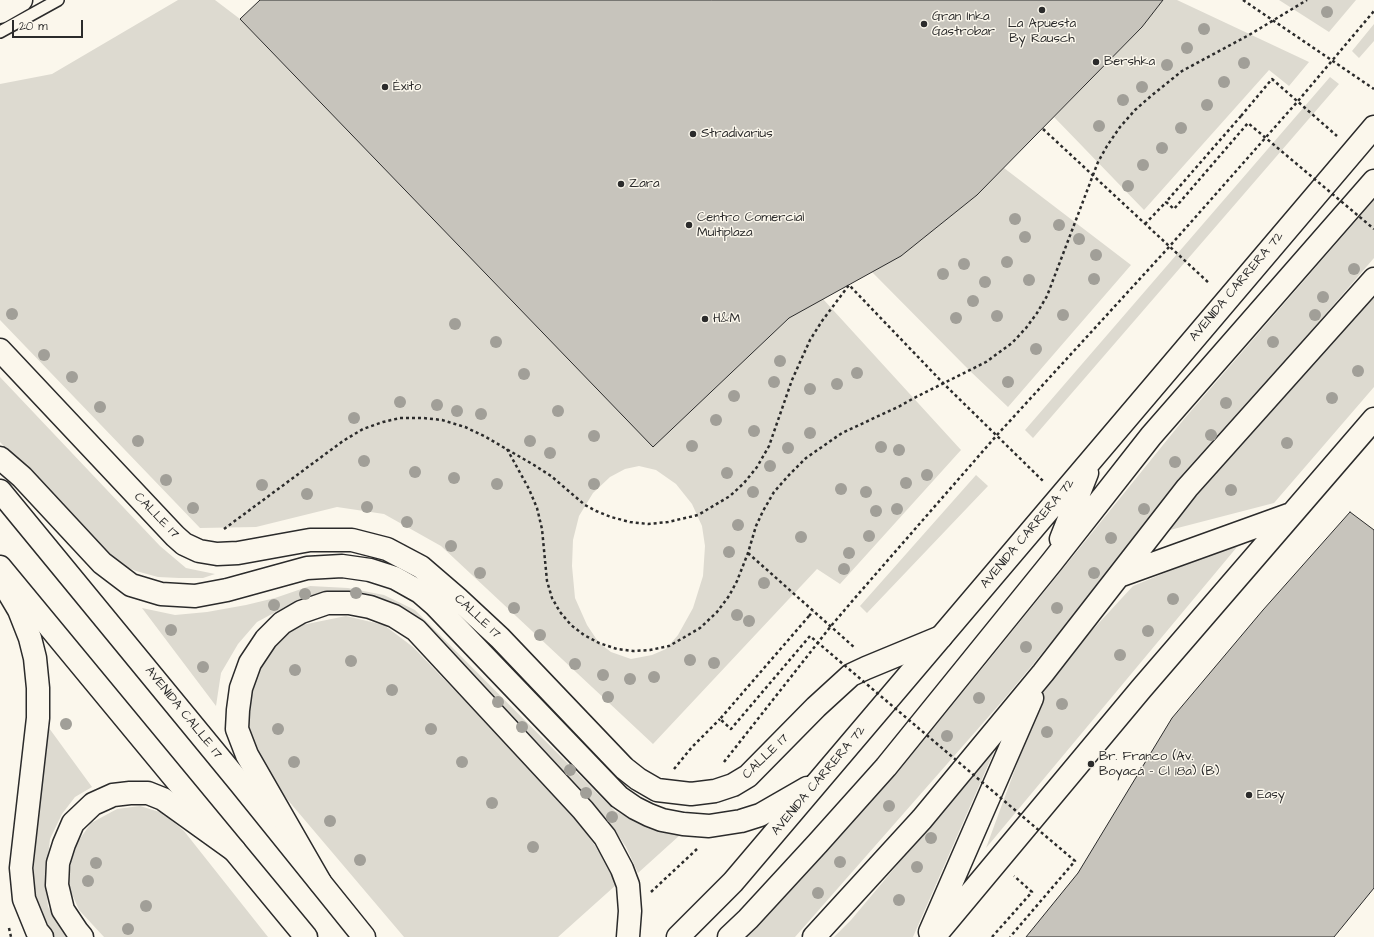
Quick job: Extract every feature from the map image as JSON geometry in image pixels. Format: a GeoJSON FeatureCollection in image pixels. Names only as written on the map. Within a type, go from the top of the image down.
{"type":"FeatureCollection","features":[{"type":"Feature","properties":{"kind":"main road"},"geometry":{"type":"LineString","coordinates":[[0,12],[21,0]]}},
{"type":"Feature","properties":{"kind":"main road","name":"AVENIDA CARRERA 72"},"geometry":{"type":"LineString","coordinates":[[678,937],[733,882],[1374,127]]}},
{"type":"Feature","properties":{"kind":"main road"},"geometry":{"type":"LineString","coordinates":[[729,937],[748,919],[818,843],[886,766],[1052,562],[1151,436],[1374,181]]}},
{"type":"Feature","properties":{"kind":"main road"},"geometry":{"type":"LineString","coordinates":[[814,937],[922,819],[1043,673],[1187,488],[1374,279]]}},
{"type":"Feature","properties":{"kind":"main road","name":"CALLE 17"},"geometry":{"type":"LineString","coordinates":[[0,350],[184,544],[199,551],[217,554],[238,553],[310,540],[352,540],[387,549],[421,567],[457,598],[500,638],[624,768],[638,780],[657,790],[690,794],[715,791],[733,785],[748,776],[816,707],[852,675],[873,664],[941,637]]}},
{"type":"Feature","properties":{"kind":"main road"},"geometry":{"type":"LineString","coordinates":[[934,937],[1141,689],[1374,419]]}},
{"type":"Feature","properties":{"kind":"main road"},"geometry":{"type":"LineString","coordinates":[[1052,562],[1094,457]]}},
{"type":"Feature","properties":{"kind":"main road"},"geometry":{"type":"LineString","coordinates":[[0,458],[22,477],[102,564],[131,585],[160,594],[195,596],[227,590],[307,568],[342,566],[370,570],[395,578],[420,592],[435,605],[619,797],[635,808],[662,820],[683,824],[709,826],[741,821],[760,815],[820,780]]}},
{"type":"Feature","properties":{"kind":"main road","name":"AVENIDA CALLE 17"},"geometry":{"type":"LineString","coordinates":[[0,492],[364,937]]}},
{"type":"Feature","properties":{"kind":"main road"},"geometry":{"type":"LineString","coordinates":[[1119,576],[1292,514]]}},
{"type":"Feature","properties":{"kind":"main road"},"geometry":{"type":"LineString","coordinates":[[0,567],[306,937]]}},
{"type":"Feature","properties":{"kind":"main road"},"geometry":{"type":"LineString","coordinates":[[0,578],[19,610],[30,638],[35,658],[38,688],[38,718],[21,868],[24,899],[37,931],[42,937]]}},
{"type":"Feature","properties":{"kind":"main road"},"geometry":{"type":"LineString","coordinates":[[320,882],[246,755],[238,729],[240,695],[250,663],[266,639],[282,623],[302,612],[327,603],[349,603],[370,607],[394,616],[416,630],[583,810],[604,837],[622,869],[628,885],[630,911],[628,937]]}},
{"type":"Feature","properties":{"kind":"main road"},"geometry":{"type":"LineString","coordinates":[[928,937],[1043,673]]}},
{"type":"Feature","properties":{"kind":"main road"},"geometry":{"type":"LineString","coordinates":[[82,937],[76,931],[63,910],[57,885],[58,863],[73,823],[93,804],[113,795],[148,793],[163,799],[234,850]]}},
{"type":"Feature","properties":{"kind":"lane"},"geometry":{"type":"LineString","coordinates":[[0,32],[58,0]]}},
{"type":"Feature","properties":{"kind":"path"},"geometry":{"type":"LineString","coordinates":[[1243,0],[1374,89]]}},
{"type":"Feature","properties":{"kind":"path"},"geometry":{"type":"LineString","coordinates":[[507,449],[529,489],[537,508],[542,529],[547,581],[552,598],[560,612],[584,636],[618,649],[633,651],[650,650],[669,646],[700,628],[717,612],[729,596],[737,581],[748,553],[756,526],[763,511],[774,492],[806,458],[842,433],[986,362],[999,354],[1012,343],[1026,328],[1037,314],[1047,296],[1074,222],[1107,146],[1120,127],[1135,110],[1182,71],[1307,0]]}},
{"type":"Feature","properties":{"kind":"path"},"geometry":{"type":"LineString","coordinates":[[715,791],[719,771],[727,758],[831,626],[997,435],[1169,247],[1298,101],[1374,11]]}},
{"type":"Feature","properties":{"kind":"path"},"geometry":{"type":"LineString","coordinates":[[1145,224],[1166,202],[1272,79],[1354,150]]}},
{"type":"Feature","properties":{"kind":"path"},"geometry":{"type":"LineString","coordinates":[[1166,202],[1174,209],[1248,123],[1374,229]]}},
{"type":"Feature","properties":{"kind":"path"},"geometry":{"type":"LineString","coordinates":[[1043,129],[1226,300]]}},
{"type":"Feature","properties":{"kind":"path"},"geometry":{"type":"LineString","coordinates":[[199,551],[226,528],[344,441],[363,429],[400,418],[442,420],[465,427],[507,449],[551,476],[585,505],[611,517],[630,522],[648,524],[668,522],[698,515],[730,496],[744,483],[757,467],[769,446],[792,380],[810,340],[822,321],[850,284],[944,384],[1059,497]]}},
{"type":"Feature","properties":{"kind":"path"},"geometry":{"type":"LineString","coordinates":[[748,553],[873,664]]}},
{"type":"Feature","properties":{"kind":"path"},"geometry":{"type":"LineString","coordinates":[[692,747],[720,719],[813,611]]}},
{"type":"Feature","properties":{"kind":"path"},"geometry":{"type":"LineString","coordinates":[[720,719],[731,729],[810,636],[1075,861],[1010,937]]}},
{"type":"Feature","properties":{"kind":"path"},"geometry":{"type":"LineString","coordinates":[[630,911],[704,843],[709,826]]}},
{"type":"Feature","properties":{"kind":"path"},"geometry":{"type":"LineString","coordinates":[[992,937],[1032,892]]}},
{"type":"Feature","properties":{"kind":"shaded area"},"geometry":{"type":"Polygon","coordinates":[[[178,0],[215,0],[240,19],[653,446],[789,318],[823,299],[961,450],[840,584],[817,569],[653,744],[441,546],[384,514],[337,507],[256,527],[200,528],[0,320],[0,84],[52,74],[178,0]],[[639,466],[625,469],[610,477],[593,493],[579,516],[573,540],[572,566],[575,598],[587,625],[599,643],[611,652],[631,659],[652,655],[666,649],[678,635],[693,608],[703,576],[705,546],[702,526],[692,504],[676,484],[656,470],[639,466]]]}},
{"type":"Feature","properties":{"kind":"shaded area"},"geometry":{"type":"Polygon","coordinates":[[[1163,0],[1177,0],[1309,62],[1289,86],[1269,70],[1144,210],[1054,117],[1142,27],[1163,0]]]}},
{"type":"Feature","properties":{"kind":"shaded area"},"geometry":{"type":"Polygon","coordinates":[[[1279,0],[1356,0],[1329,32],[1279,0]]]}},
{"type":"Feature","properties":{"kind":"shaded area"},"geometry":{"type":"Polygon","coordinates":[[[1374,24],[1374,41],[1359,58],[1352,51],[1374,24]]]}},
{"type":"Feature","properties":{"kind":"shaded area"},"geometry":{"type":"Polygon","coordinates":[[[1330,77],[1339,84],[1033,438],[1025,430],[1330,77]]]}},
{"type":"Feature","properties":{"kind":"shaded area"},"geometry":{"type":"Polygon","coordinates":[[[1004,168],[1131,265],[1008,407],[970,371],[872,272],[901,256],[977,195],[1004,168]]]}},
{"type":"Feature","properties":{"kind":"shaded area"},"geometry":{"type":"Polygon","coordinates":[[[1374,200],[1374,258],[1261,389],[1005,698],[795,937],[747,937],[879,793],[981,670],[1184,419],[1374,200]]]}},
{"type":"Feature","properties":{"kind":"shaded area"},"geometry":{"type":"Polygon","coordinates":[[[1374,292],[1374,387],[1274,503],[1166,531],[1374,292]]]}},
{"type":"Feature","properties":{"kind":"shaded area"},"geometry":{"type":"Polygon","coordinates":[[[0,377],[160,546],[186,568],[215,574],[203,578],[179,578],[158,577],[136,571],[119,564],[90,539],[0,442],[0,377]]]}},
{"type":"Feature","properties":{"kind":"shaded area"},"geometry":{"type":"Polygon","coordinates":[[[976,475],[988,486],[867,613],[860,606],[976,475]]]}},
{"type":"Feature","properties":{"kind":"shaded area"},"geometry":{"type":"Polygon","coordinates":[[[1242,541],[986,848],[1049,677],[1133,586],[1242,541]]]}},
{"type":"Feature","properties":{"kind":"shaded area"},"geometry":{"type":"Polygon","coordinates":[[[310,586],[348,588],[384,595],[415,610],[615,811],[659,831],[680,835],[638,873],[626,847],[607,819],[429,637],[349,595],[315,595],[285,607],[257,622],[238,644],[221,673],[216,706],[142,608],[175,615],[207,612],[275,598],[310,586]]]}},
{"type":"Feature","properties":{"kind":"shaded area"},"geometry":{"type":"Polygon","coordinates":[[[346,616],[384,625],[413,647],[560,800],[604,858],[616,885],[558,937],[404,937],[270,779],[246,722],[256,678],[271,646],[297,626],[346,616]]]}},
{"type":"Feature","properties":{"kind":"shaded area"},"geometry":{"type":"Polygon","coordinates":[[[49,728],[92,787],[75,797],[62,814],[50,839],[46,887],[48,907],[69,937],[55,937],[38,907],[33,878],[35,834],[49,728]]]}},
{"type":"Feature","properties":{"kind":"shaded area"},"geometry":{"type":"Polygon","coordinates":[[[996,747],[913,937],[834,937],[851,920],[996,747]]]}},
{"type":"Feature","properties":{"kind":"shaded area"},"geometry":{"type":"Polygon","coordinates":[[[140,806],[163,813],[184,831],[268,937],[104,937],[79,910],[68,885],[71,862],[77,843],[91,823],[117,809],[140,806]]]}},
{"type":"Feature","properties":{"kind":"building","name":"Centro Comercial Multiplaza"},"geometry":{"type":"Polygon","coordinates":[[[260,0],[1163,0],[1142,27],[977,195],[901,256],[789,318],[653,447],[240,19],[260,0]]]}},
{"type":"Feature","properties":{"kind":"building","name":"Easy"},"geometry":{"type":"Polygon","coordinates":[[[1350,512],[1374,530],[1374,888],[1334,937],[1026,937],[1078,873],[1172,718],[1263,610],[1350,512]]]}},
{"type":"Feature","properties":{"kind":"place","name":"La Apuesta By Rausch"},"geometry":{"type":"Point","coordinates":[1042,10]}},
{"type":"Feature","properties":{"kind":"place","name":"Gran Inka Gastrobar"},"geometry":{"type":"Point","coordinates":[924,24]}},
{"type":"Feature","properties":{"kind":"place","name":"Bershka"},"geometry":{"type":"Point","coordinates":[1096,62]}},
{"type":"Feature","properties":{"kind":"place","name":"Éxito"},"geometry":{"type":"Point","coordinates":[385,87]}},
{"type":"Feature","properties":{"kind":"place","name":"Stradivarius"},"geometry":{"type":"Point","coordinates":[693,134]}},
{"type":"Feature","properties":{"kind":"place","name":"Zara"},"geometry":{"type":"Point","coordinates":[621,184]}},
{"type":"Feature","properties":{"kind":"place","name":"Centro Comercial Multiplaza"},"geometry":{"type":"Point","coordinates":[689,225]}},
{"type":"Feature","properties":{"kind":"place","name":"H&M"},"geometry":{"type":"Point","coordinates":[705,319]}},
{"type":"Feature","properties":{"kind":"place","name":"Br. Franco (Av. Boyacá - Cl 18a) (B)"},"geometry":{"type":"Point","coordinates":[1091,764]}},
{"type":"Feature","properties":{"kind":"place","name":"Easy"},"geometry":{"type":"Point","coordinates":[1249,795]}}]}
